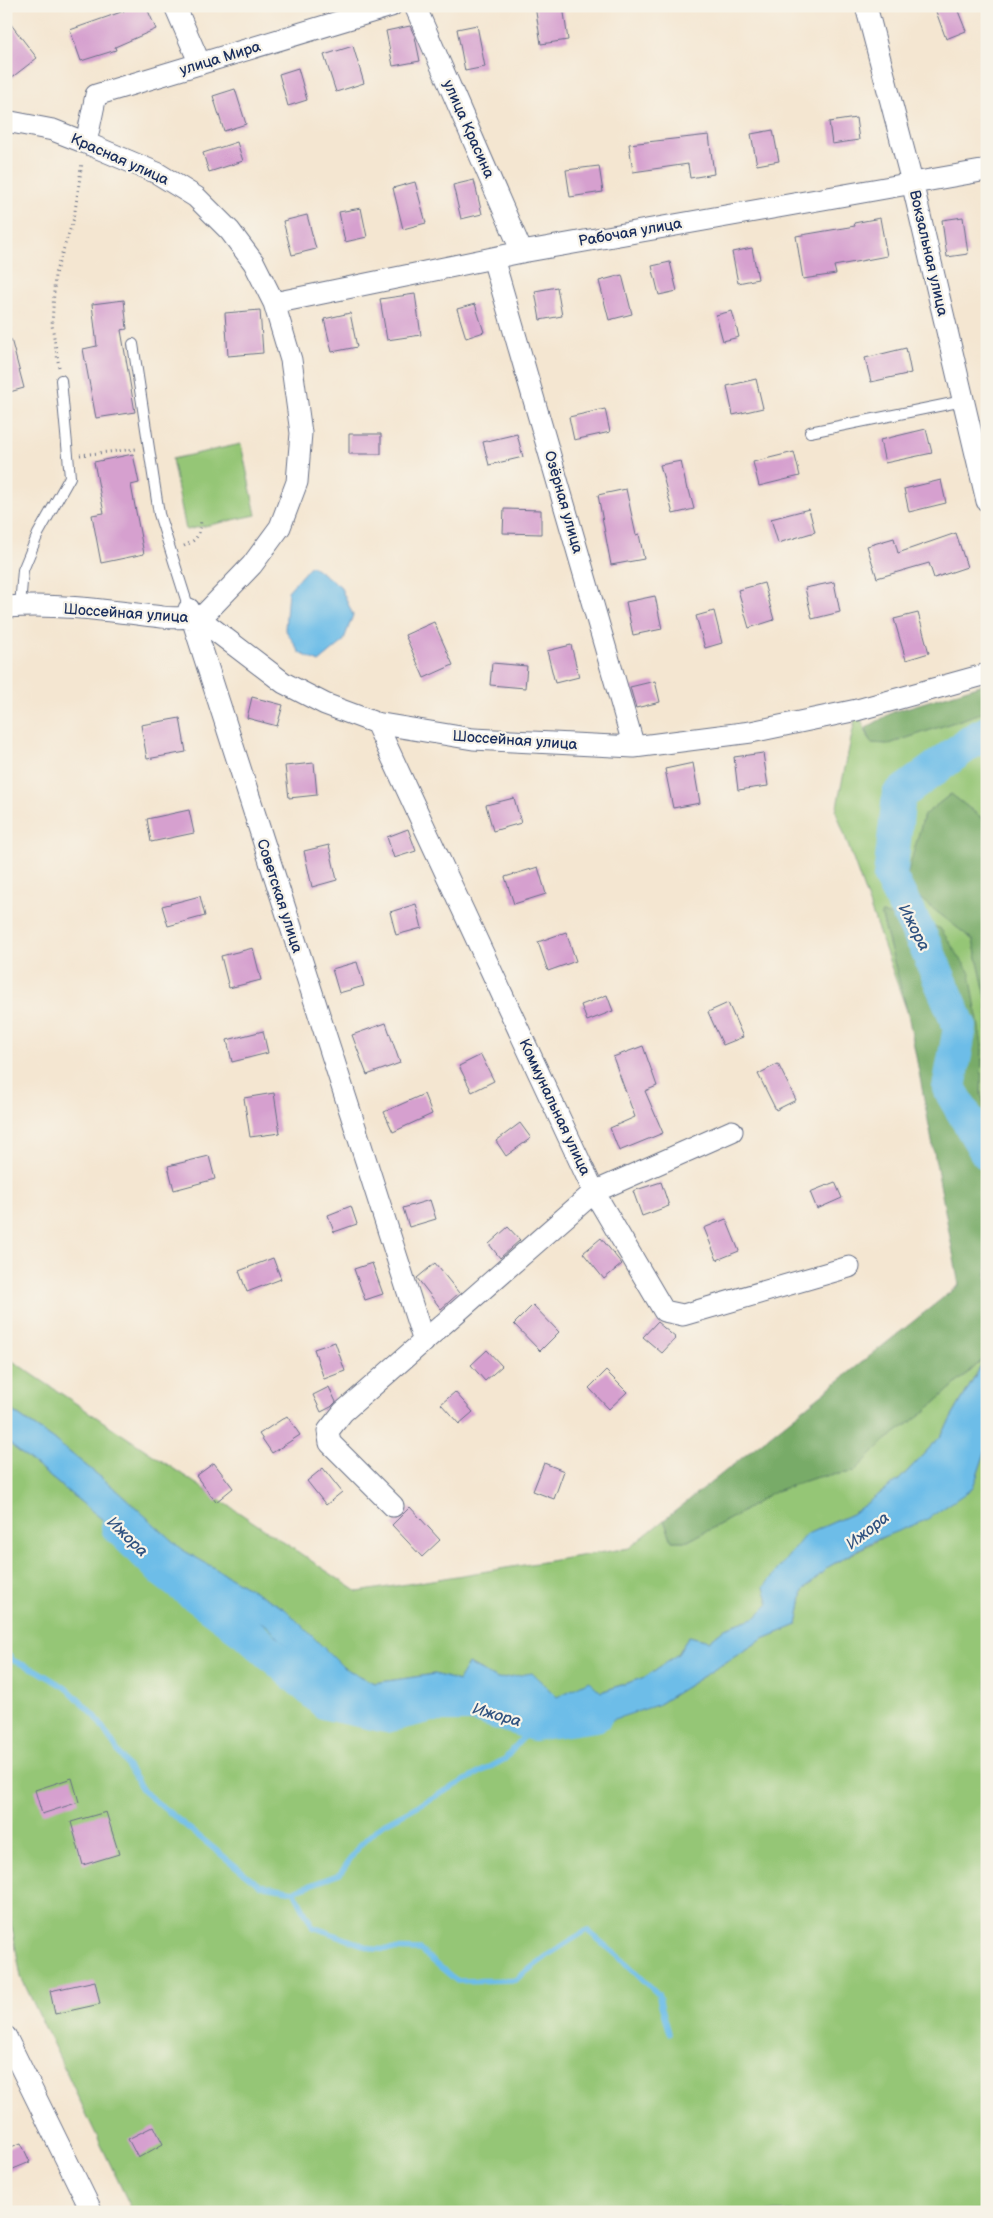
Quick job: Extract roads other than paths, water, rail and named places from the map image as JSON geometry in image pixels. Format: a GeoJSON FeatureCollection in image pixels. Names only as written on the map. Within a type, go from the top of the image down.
{"type":"FeatureCollection","features":[{"type":"Feature","properties":{"kind":"street"},"geometry":{"type":"LineString","coordinates":[[175,6],[200,64]]}},
{"type":"Feature","properties":{"kind":"street","name":"улица Мира"},"geometry":{"type":"LineString","coordinates":[[86,143],[96,95],[392,6]]}},
{"type":"Feature","properties":{"kind":"street","name":"улица Красина"},"geometry":{"type":"LineString","coordinates":[[415,6],[522,252]]}},
{"type":"Feature","properties":{"kind":"street","name":"Вокзальная улица"},"geometry":{"type":"LineString","coordinates":[[866,6],[912,182],[987,501]]}},
{"type":"Feature","properties":{"kind":"street","name":"Красная улица"},"geometry":{"type":"LineString","coordinates":[[6,120],[53,130],[86,143],[156,173],[196,198],[235,237],[254,263],[274,303],[291,360],[301,433],[297,482],[280,528],[252,565],[193,615]]}},
{"type":"Feature","properties":{"kind":"street","name":"Рабочая улица"},"geometry":{"type":"LineString","coordinates":[[274,303],[522,252],[987,170]]}},
{"type":"Feature","properties":{"kind":"street","name":"Озёрная улица"},"geometry":{"type":"LineString","coordinates":[[493,258],[634,747]]}},
{"type":"Feature","properties":{"kind":"street","name":"Шоссейная улица"},"geometry":{"type":"LineString","coordinates":[[13,606],[106,611],[167,618],[193,615],[284,683],[325,704],[376,724],[473,739],[634,747],[751,732],[857,710],[987,674]]}},
{"type":"Feature","properties":{"kind":"street","name":"Советская улица"},"geometry":{"type":"LineString","coordinates":[[193,615],[424,1342]]}},
{"type":"Feature","properties":{"kind":"street","name":"Коммунальная улица"},"geometry":{"type":"LineString","coordinates":[[376,724],[594,1192],[664,1311],[684,1315],[849,1267]]}},
{"type":"Feature","properties":{"kind":"street"},"geometry":{"type":"LineString","coordinates":[[393,1506],[330,1443],[328,1431],[343,1412],[594,1192],[732,1131]]}},
{"type":"Feature","properties":{"kind":"street"},"geometry":{"type":"LineString","coordinates":[[6,2037],[92,2212]]}},
{"type":"Feature","properties":{"kind":"lane","name":"Советская улица"},"geometry":{"type":"LineString","coordinates":[[133,344],[159,514],[193,615]]}},
{"type":"Feature","properties":{"kind":"lane"},"geometry":{"type":"LineString","coordinates":[[13,606],[23,570],[38,534],[70,477],[61,380]]}},
{"type":"Feature","properties":{"kind":"lane"},"geometry":{"type":"LineString","coordinates":[[810,432],[963,400]]}},
{"type":"Feature","properties":{"kind":"water"},"geometry":{"type":"Polygon","coordinates":[[[311,565],[340,586],[353,615],[343,642],[319,662],[300,653],[285,629],[288,591],[311,565]]]}},
{"type":"Feature","properties":{"kind":"water"},"geometry":{"type":"Polygon","coordinates":[[[987,1356],[987,1446],[973,1488],[926,1520],[875,1540],[828,1567],[803,1591],[797,1625],[763,1639],[657,1705],[600,1724],[555,1724],[527,1707],[376,1711],[325,1693],[298,1657],[266,1625],[186,1583],[146,1555],[6,1441],[6,1407],[53,1439],[119,1492],[181,1549],[285,1609],[344,1668],[374,1683],[435,1674],[458,1681],[468,1664],[497,1679],[532,1673],[557,1697],[589,1681],[601,1692],[645,1677],[678,1654],[689,1636],[709,1641],[725,1628],[756,1617],[769,1604],[764,1587],[805,1535],[852,1514],[900,1479],[941,1436],[987,1356]]]}},
{"type":"Feature","properties":{"kind":"waterway","name":"Ижора"},"geometry":{"type":"LineString","coordinates":[[987,733],[975,739],[899,795],[890,877],[925,945],[960,1027],[949,1088],[987,1153]]}},
{"type":"Feature","properties":{"kind":"waterway","name":"Ижора"},"geometry":{"type":"LineString","coordinates":[[118,1527],[167,1574],[251,1636],[326,1703],[386,1716],[432,1705],[474,1705],[534,1724],[596,1715]]}},
{"type":"Feature","properties":{"kind":"waterway"},"geometry":{"type":"LineString","coordinates":[[6,1653],[14,1661],[36,1670],[69,1690],[96,1717],[144,1792],[259,1885],[294,1891],[340,1874],[359,1846],[380,1826],[505,1759],[534,1724]]}},
{"type":"Feature","properties":{"kind":"waterway"},"geometry":{"type":"LineString","coordinates":[[294,1891],[313,1927],[374,1949],[420,1950],[457,1981],[515,1980],[551,1953],[587,1930],[626,1963],[658,1994],[669,2033]]}}]}
